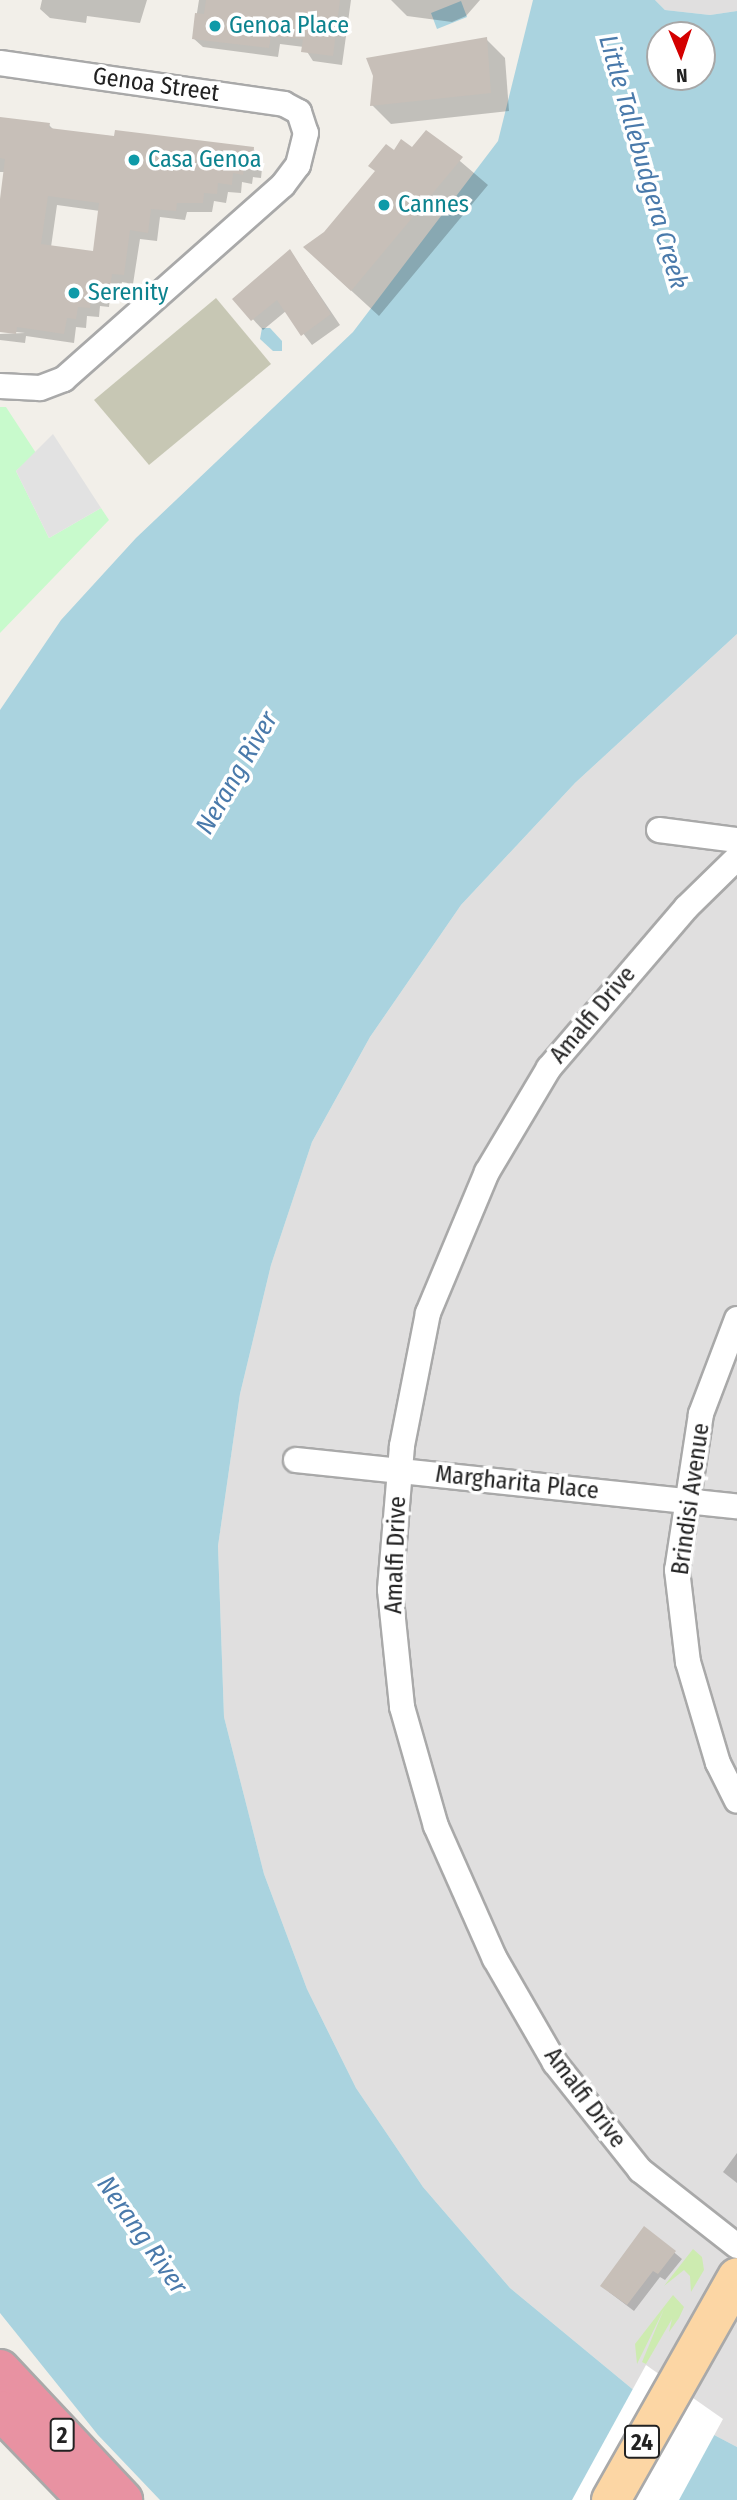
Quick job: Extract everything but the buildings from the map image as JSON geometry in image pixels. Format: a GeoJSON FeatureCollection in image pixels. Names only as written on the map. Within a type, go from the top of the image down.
{"type":"FeatureCollection","features":[{"type":"Feature","properties":{"kind":"highway","name":"2"},"geometry":{"type":"LineString","coordinates":[[0,2370],[123,2500]]}},
{"type":"Feature","properties":{"kind":"highway","name":"2"},"geometry":{"type":"LineString","coordinates":[[0,2410],[88,2500]]}},
{"type":"Feature","properties":{"kind":"main road","name":"24"},"geometry":{"type":"LineString","coordinates":[[640,2500],[684,2392],[737,2277]]}},
{"type":"Feature","properties":{"kind":"main road","name":"24"},"geometry":{"type":"LineString","coordinates":[[611,2500],[684,2392],[737,2321]]}},
{"type":"Feature","properties":{"kind":"street","name":"Genoa Street"},"geometry":{"type":"LineString","coordinates":[[0,63],[284,104],[299,111],[305,122],[305,148],[283,184],[64,379],[40,388],[0,386]]}},
{"type":"Feature","properties":{"kind":"street"},"geometry":{"type":"LineString","coordinates":[[659,830],[737,840]]}},
{"type":"Feature","properties":{"kind":"street","name":"Amalfi Drive"},"geometry":{"type":"LineString","coordinates":[[737,858],[659,939],[549,1068],[487,1172],[428,1313],[399,1470],[390,1590],[402,1707],[436,1826],[495,1959],[555,2063],[640,2169],[737,2246]]}},
{"type":"Feature","properties":{"kind":"street","name":"Brindisi Avenue"},"geometry":{"type":"LineString","coordinates":[[737,1320],[701,1414],[677,1570],[688,1662],[718,1763],[737,1801]]}},
{"type":"Feature","properties":{"kind":"street","name":"Margharita Place"},"geometry":{"type":"LineString","coordinates":[[296,1460],[737,1506]]}},
{"type":"Feature","properties":{"kind":"shaded area"},"geometry":{"type":"Polygon","coordinates":[[[655,0],[737,0],[737,11],[710,15],[665,10],[655,0]]]}},
{"type":"Feature","properties":{"kind":"shaded area"},"geometry":{"type":"Polygon","coordinates":[[[216,298],[271,364],[149,465],[94,400],[216,298]]]}},
{"type":"Feature","properties":{"kind":"shaded area"},"geometry":{"type":"Polygon","coordinates":[[[53,434],[101,508],[49,538],[16,471],[53,434]]]}},
{"type":"Feature","properties":{"kind":"shaded area"},"geometry":{"type":"Polygon","coordinates":[[[737,634],[737,2447],[642,2397],[510,2288],[423,2187],[356,2088],[307,1989],[264,1874],[224,1717],[218,1546],[240,1394],[271,1265],[312,1142],[370,1037],[461,905],[575,783],[737,634]]]}},
{"type":"Feature","properties":{"kind":"green space"},"geometry":{"type":"Polygon","coordinates":[[[0,407],[6,407],[36,453],[16,471],[49,538],[101,508],[109,520],[0,633],[0,407]]]}},
{"type":"Feature","properties":{"kind":"green space"},"geometry":{"type":"Polygon","coordinates":[[[693,2249],[702,2257],[704,2270],[691,2292],[690,2276],[684,2270],[664,2286],[693,2249]]]}},
{"type":"Feature","properties":{"kind":"green space"},"geometry":{"type":"Polygon","coordinates":[[[673,2295],[684,2307],[679,2318],[669,2332],[672,2319],[646,2364],[642,2362],[664,2309],[637,2364],[635,2344],[673,2295]]]}},
{"type":"Feature","properties":{"kind":"water"},"geometry":{"type":"Polygon","coordinates":[[[533,0],[655,0],[665,10],[710,15],[737,11],[737,634],[575,783],[461,905],[370,1037],[312,1142],[271,1265],[240,1394],[218,1546],[224,1717],[264,1874],[307,1989],[356,2088],[423,2187],[510,2288],[642,2397],[737,2447],[737,2500],[160,2500],[98,2435],[0,2313],[0,710],[61,620],[136,538],[353,332],[498,141],[533,0]]]}},
{"type":"Feature","properties":{"kind":"water"},"geometry":{"type":"Polygon","coordinates":[[[461,1],[467,17],[437,29],[431,13],[461,1]]]}},
{"type":"Feature","properties":{"kind":"water"},"geometry":{"type":"Polygon","coordinates":[[[262,328],[270,328],[282,341],[282,351],[273,351],[260,339],[262,328]]]}},
{"type":"Feature","properties":{"kind":"pier"},"geometry":{"type":"Polygon","coordinates":[[[646,2365],[723,2419],[679,2500],[572,2500],[646,2365]]]}},
{"type":"Feature","properties":{"kind":"place","name":"Genoa Place"},"geometry":{"type":"Point","coordinates":[215,26]}},
{"type":"Feature","properties":{"kind":"place","name":"Casa Genoa"},"geometry":{"type":"Point","coordinates":[134,160]}},
{"type":"Feature","properties":{"kind":"place","name":"Cannes"},"geometry":{"type":"Point","coordinates":[384,205]}},
{"type":"Feature","properties":{"kind":"place","name":"Serenity"},"geometry":{"type":"Point","coordinates":[74,293]}},
{"type":"Feature","properties":{"kind":"water label","name":"Little Tallebudgera Creek"},"geometry":{"type":"Point","coordinates":[643,162]}},
{"type":"Feature","properties":{"kind":"water label","name":"Nerang River"},"geometry":{"type":"Point","coordinates":[237,773]}},
{"type":"Feature","properties":{"kind":"water label","name":"Nerang River"},"geometry":{"type":"Point","coordinates":[142,2235]}}]}
